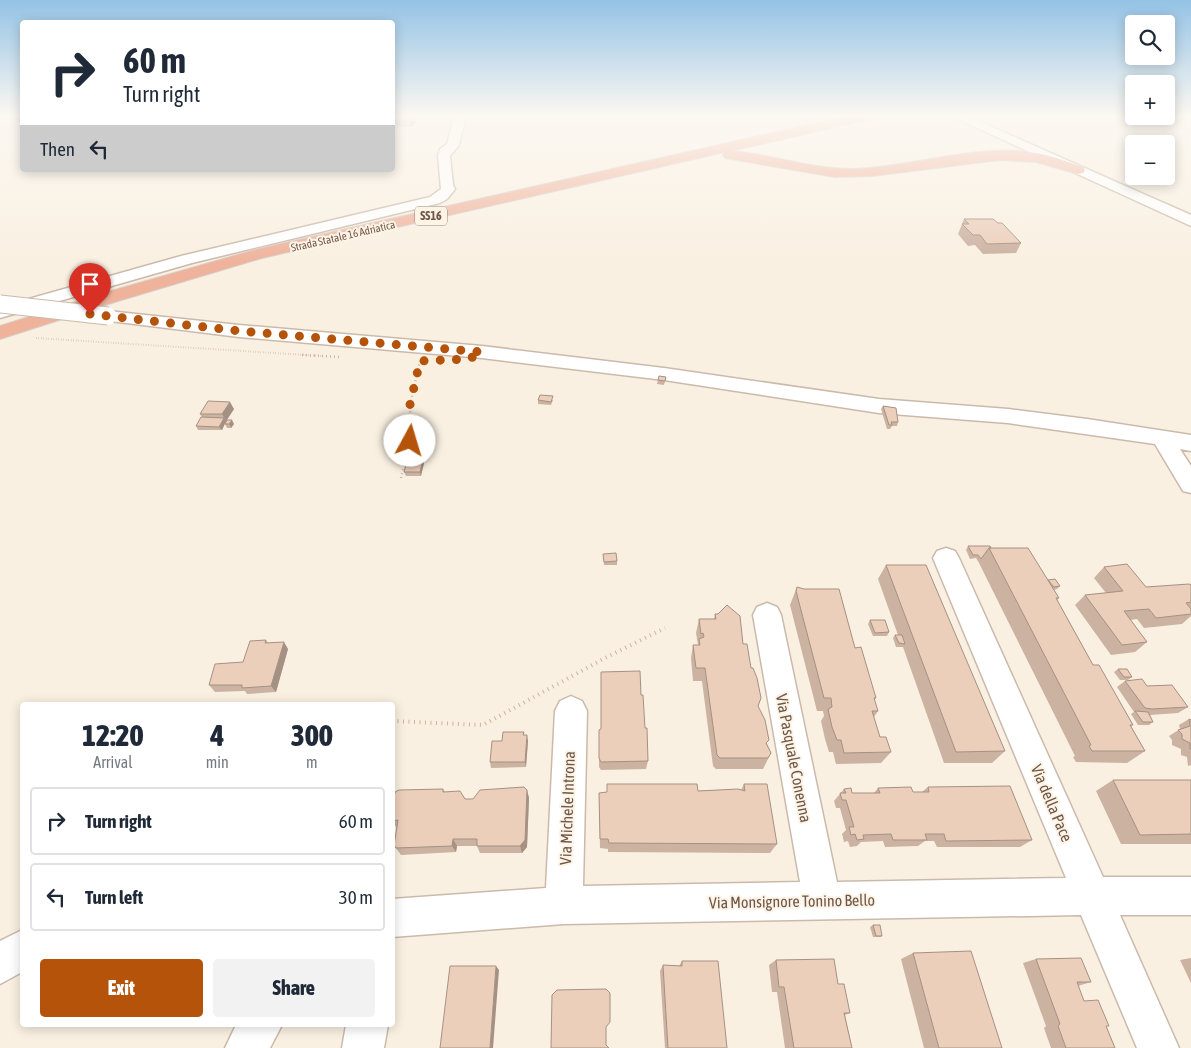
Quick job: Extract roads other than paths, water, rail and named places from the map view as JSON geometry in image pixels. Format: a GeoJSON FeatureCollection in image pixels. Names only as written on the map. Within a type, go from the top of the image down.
{"type":"FeatureCollection","features":[{"type":"Feature","properties":{"kind":"highway","name":"Strada Statale 16 Adriatica"},"geometry":{"type":"LineString","coordinates":[[0,323],[98,291],[254,249],[629,165]]}},
{"type":"Feature","properties":{"kind":"highway","name":"Strada Statale 16 Adriatica"},"geometry":{"type":"LineString","coordinates":[[0,333],[111,297],[258,254],[650,165]]}},
{"type":"Feature","properties":{"kind":"highway"},"geometry":{"type":"LineString","coordinates":[[544,189],[581,184],[670,165]]}},
{"type":"Feature","properties":{"kind":"highway"},"geometry":{"type":"LineString","coordinates":[[795,165],[820,172],[851,173],[919,165]]}},
{"type":"Feature","properties":{"kind":"highway"},"geometry":{"type":"LineString","coordinates":[[1063,165],[1078,170]]}},
{"type":"Feature","properties":{"kind":"street"},"geometry":{"type":"LineString","coordinates":[[0,313],[187,259],[435,200],[448,189],[443,165]]}},
{"type":"Feature","properties":{"kind":"street"},"geometry":{"type":"LineString","coordinates":[[1078,170],[1191,221]]}},
{"type":"Feature","properties":{"kind":"street"},"geometry":{"type":"LineString","coordinates":[[0,304],[240,331],[482,352],[664,374],[878,406],[1008,416],[1191,443]]}},
{"type":"Feature","properties":{"kind":"street"},"geometry":{"type":"LineString","coordinates":[[1162,438],[1191,485]]}},
{"type":"Feature","properties":{"kind":"street","name":"Via della Pace"},"geometry":{"type":"LineString","coordinates":[[946,558],[1158,1048]]}},
{"type":"Feature","properties":{"kind":"street","name":"Via Pasquale Conenna"},"geometry":{"type":"LineString","coordinates":[[767,615],[822,901]]}},
{"type":"Feature","properties":{"kind":"street","name":"Via Michele Introna"},"geometry":{"type":"LineString","coordinates":[[564,905],[571,711]]}},
{"type":"Feature","properties":{"kind":"street","name":"Via Monsignore Tonino Bello"},"geometry":{"type":"LineString","coordinates":[[395,918],[564,905],[1191,896]]}},
{"type":"Feature","properties":{"kind":"street"},"geometry":{"type":"LineString","coordinates":[[0,964],[20,950]]}},
{"type":"Feature","properties":{"kind":"street"},"geometry":{"type":"LineString","coordinates":[[246,1048],[260,1027]]}},
{"type":"Feature","properties":{"kind":"street"},"geometry":{"type":"LineString","coordinates":[[362,1048],[367,1027]]}}]}
